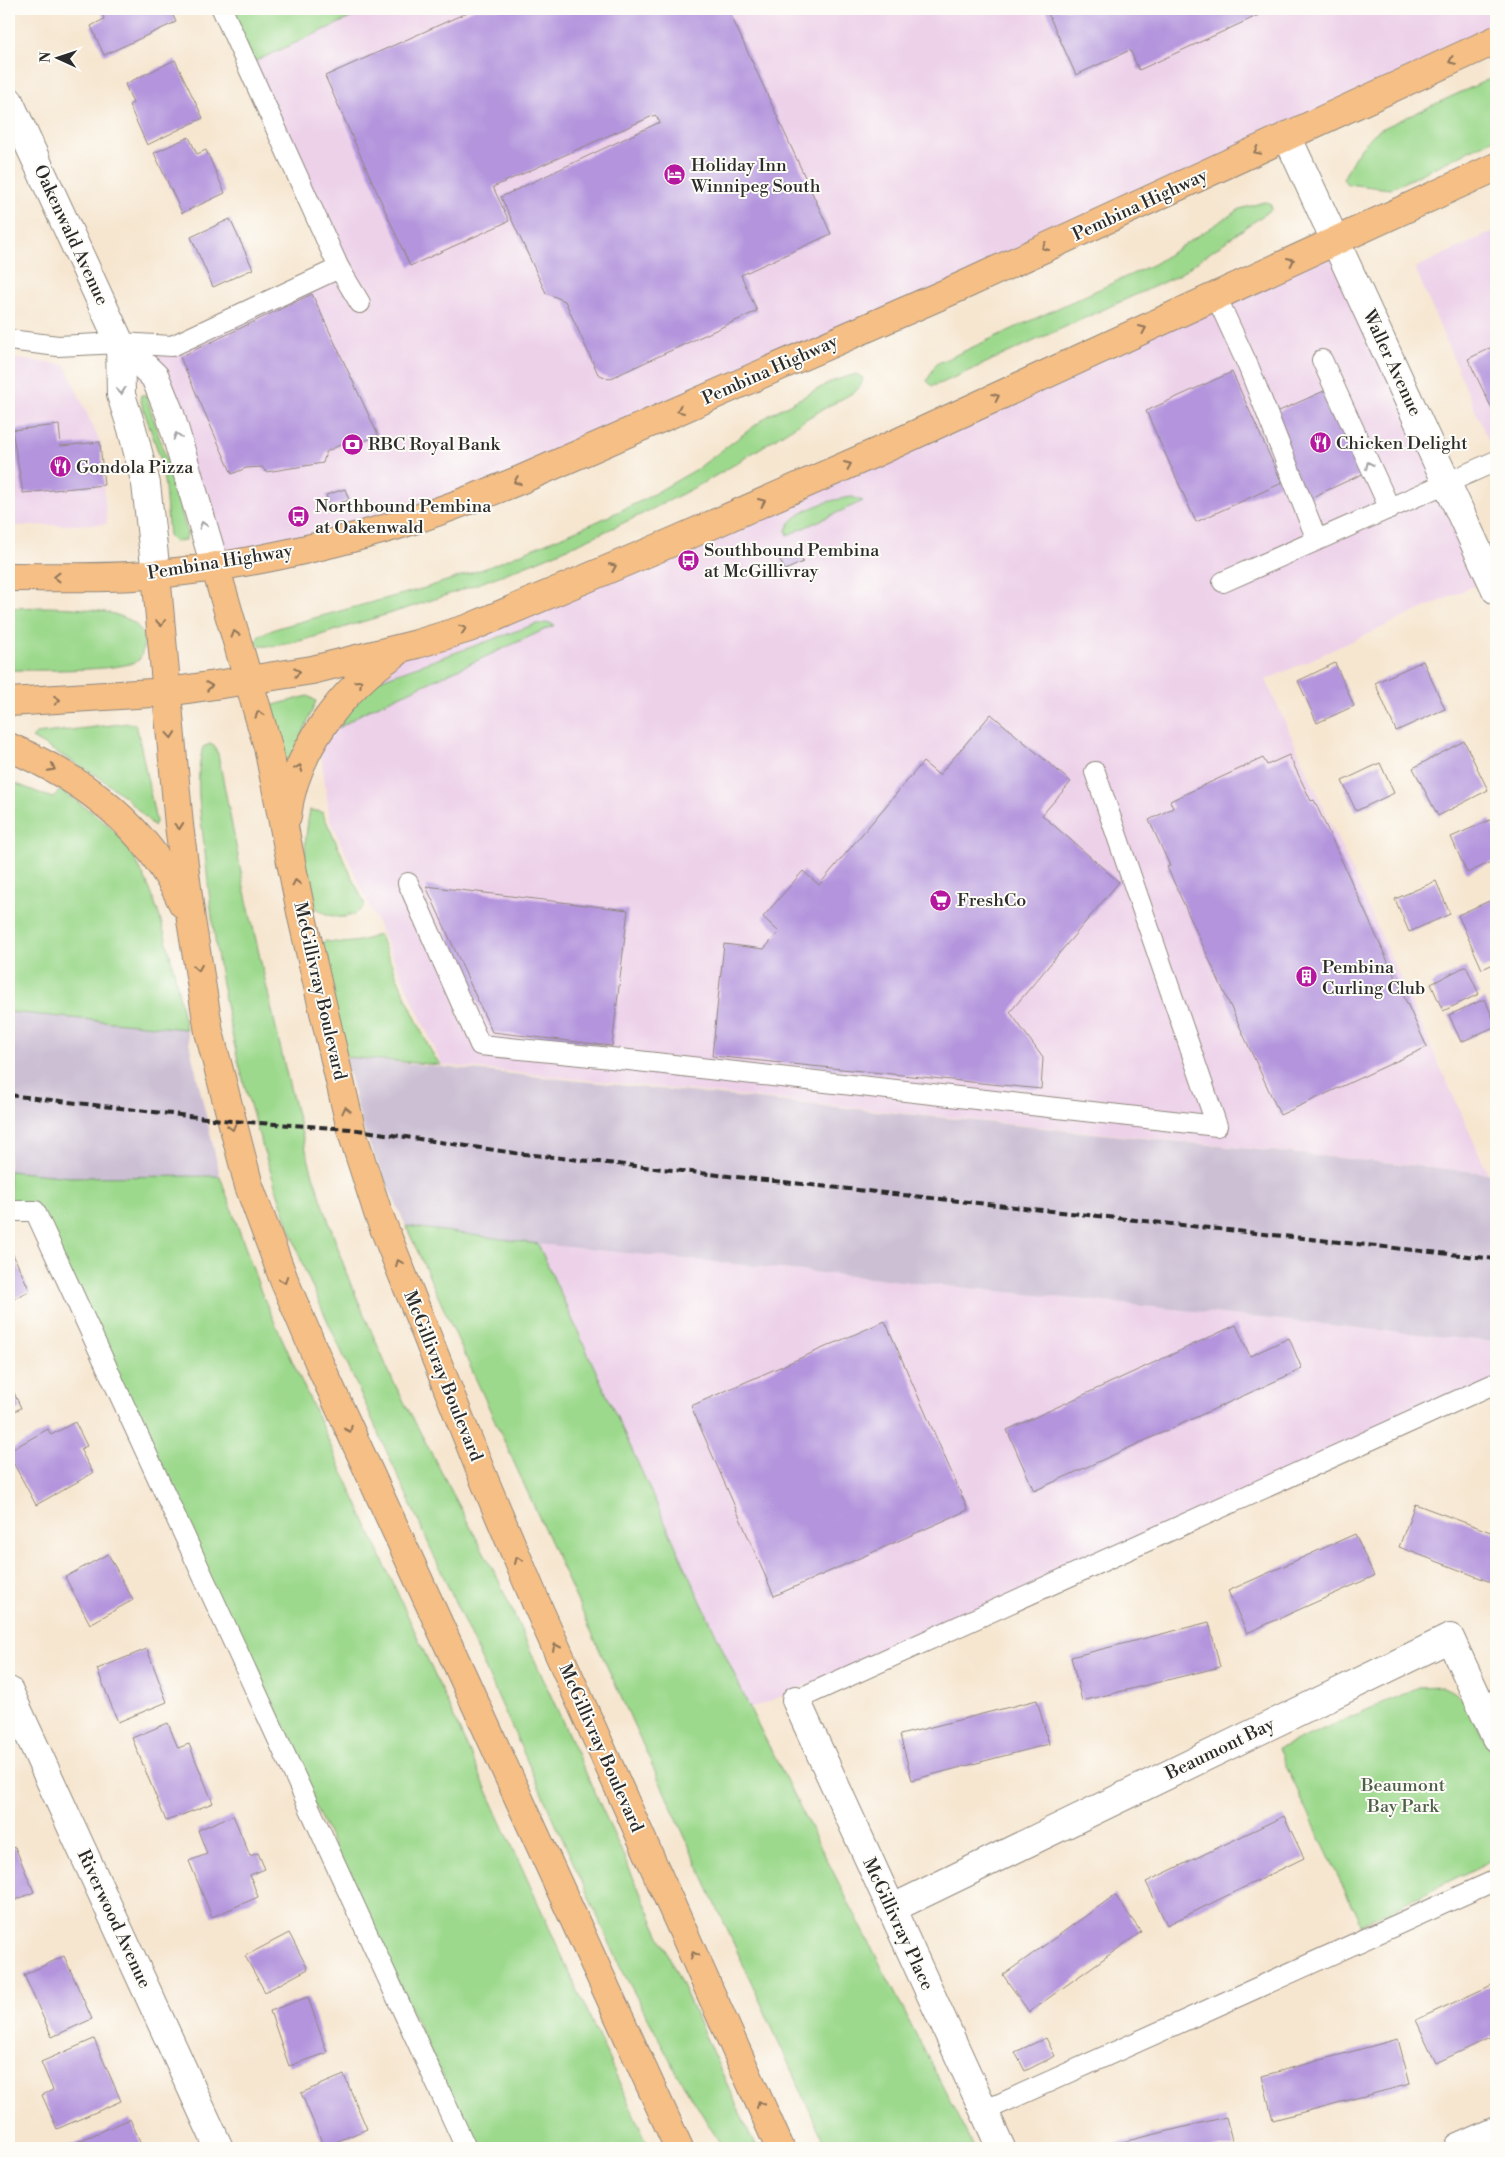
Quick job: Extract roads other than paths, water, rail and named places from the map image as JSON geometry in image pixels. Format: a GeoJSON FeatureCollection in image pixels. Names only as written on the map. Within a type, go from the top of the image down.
{"type":"FeatureCollection","features":[{"type":"Feature","properties":{"kind":"main road","name":"Pembina Highway"},"geometry":{"type":"LineString","coordinates":[[9,577],[156,574],[215,566],[324,544],[399,524],[520,480],[945,293],[1496,40]]}},
{"type":"Feature","properties":{"kind":"main road"},"geometry":{"type":"LineString","coordinates":[[9,702],[168,692],[312,670],[417,644],[477,625],[875,453],[1496,167]]}},
{"type":"Feature","properties":{"kind":"main road","name":"McGillivray Boulevard"},"geometry":{"type":"LineString","coordinates":[[215,566],[268,748],[302,917],[350,1129],[378,1212],[483,1477],[537,1605],[780,2148]]}},
{"type":"Feature","properties":{"kind":"main road"},"geometry":{"type":"LineString","coordinates":[[156,574],[179,825],[190,920],[209,1032],[249,1186],[284,1280],[320,1366],[679,2148]]}},
{"type":"Feature","properties":{"kind":"main road"},"geometry":{"type":"LineString","coordinates":[[286,833],[288,804],[298,771],[309,747],[324,725],[356,686],[375,668],[396,653],[417,644]]}},
{"type":"Feature","properties":{"kind":"main road"},"geometry":{"type":"LineString","coordinates":[[9,747],[78,783],[115,811],[135,832],[162,866],[190,920]]}},
{"type":"Feature","properties":{"kind":"street","name":"Oakenwald Avenue"},"geometry":{"type":"LineString","coordinates":[[9,101],[120,343],[155,377],[170,414],[215,566]]}},
{"type":"Feature","properties":{"kind":"street","name":"Waller Avenue"},"geometry":{"type":"LineString","coordinates":[[1287,136],[1496,590]]}},
{"type":"Feature","properties":{"kind":"street","name":"Oakenwald Avenue"},"geometry":{"type":"LineString","coordinates":[[120,343],[121,395],[146,484],[156,574]]}},
{"type":"Feature","properties":{"kind":"street","name":"Beaumont Bay"},"geometry":{"type":"LineString","coordinates":[[891,1909],[1450,1638],[1496,1738]]}},
{"type":"Feature","properties":{"kind":"street","name":"Riverwood Avenue"},"geometry":{"type":"LineString","coordinates":[[9,1691],[219,2148]]}},
{"type":"Feature","properties":{"kind":"street","name":"McGillivray Place"},"geometry":{"type":"LineString","coordinates":[[796,1700],[1001,2148]]}},
{"type":"Feature","properties":{"kind":"street"},"geometry":{"type":"LineString","coordinates":[[1458,2148],[1496,2131]]}},
{"type":"Feature","properties":{"kind":"lane"},"geometry":{"type":"LineString","coordinates":[[222,9],[339,268],[360,303]]}},
{"type":"Feature","properties":{"kind":"lane"},"geometry":{"type":"LineString","coordinates":[[9,340],[58,346],[120,343],[172,346],[339,268]]}},
{"type":"Feature","properties":{"kind":"lane"},"geometry":{"type":"LineString","coordinates":[[1216,296],[1249,368],[1317,540]]}},
{"type":"Feature","properties":{"kind":"lane"},"geometry":{"type":"LineString","coordinates":[[1322,360],[1390,509]]}},
{"type":"Feature","properties":{"kind":"lane"},"geometry":{"type":"LineString","coordinates":[[1223,582],[1448,484],[1496,461]]}},
{"type":"Feature","properties":{"kind":"lane"},"geometry":{"type":"LineString","coordinates":[[408,883],[480,1045],[1217,1126],[1095,772]]}},
{"type":"Feature","properties":{"kind":"lane"},"geometry":{"type":"LineString","coordinates":[[9,1211],[35,1211],[466,2148]]}},
{"type":"Feature","properties":{"kind":"lane"},"geometry":{"type":"LineString","coordinates":[[796,1700],[1496,1383]]}},
{"type":"Feature","properties":{"kind":"lane"},"geometry":{"type":"LineString","coordinates":[[984,2111],[1496,1880]]}},
{"type":"Feature","properties":{"kind":"railway"},"geometry":{"type":"LineString","coordinates":[[9,1095],[231,1121],[351,1129],[515,1153],[1496,1259]]}},
{"type":"Feature","properties":{"kind":"place","name":"Holiday Inn Winnipeg South"},"geometry":{"type":"Point","coordinates":[675,175]}},
{"type":"Feature","properties":{"kind":"place","name":"Chicken Delight"},"geometry":{"type":"Point","coordinates":[1320,443]}},
{"type":"Feature","properties":{"kind":"place","name":"RBC Royal Bank"},"geometry":{"type":"Point","coordinates":[352,444]}},
{"type":"Feature","properties":{"kind":"place","name":"Gondola Pizza"},"geometry":{"type":"Point","coordinates":[60,467]}},
{"type":"Feature","properties":{"kind":"place","name":"Northbound Pembina at Oakenwald"},"geometry":{"type":"Point","coordinates":[299,516]}},
{"type":"Feature","properties":{"kind":"place","name":"Southbound Pembina at McGillivray"},"geometry":{"type":"Point","coordinates":[688,560]}},
{"type":"Feature","properties":{"kind":"place","name":"FreshCo"},"geometry":{"type":"Point","coordinates":[941,900]}},
{"type":"Feature","properties":{"kind":"place","name":"Pembina Curling Club"},"geometry":{"type":"Point","coordinates":[1306,977]}},
{"type":"Feature","properties":{"kind":"park label","name":"Beaumont Bay Park"},"geometry":{"type":"Point","coordinates":[1403,1795]}}]}
